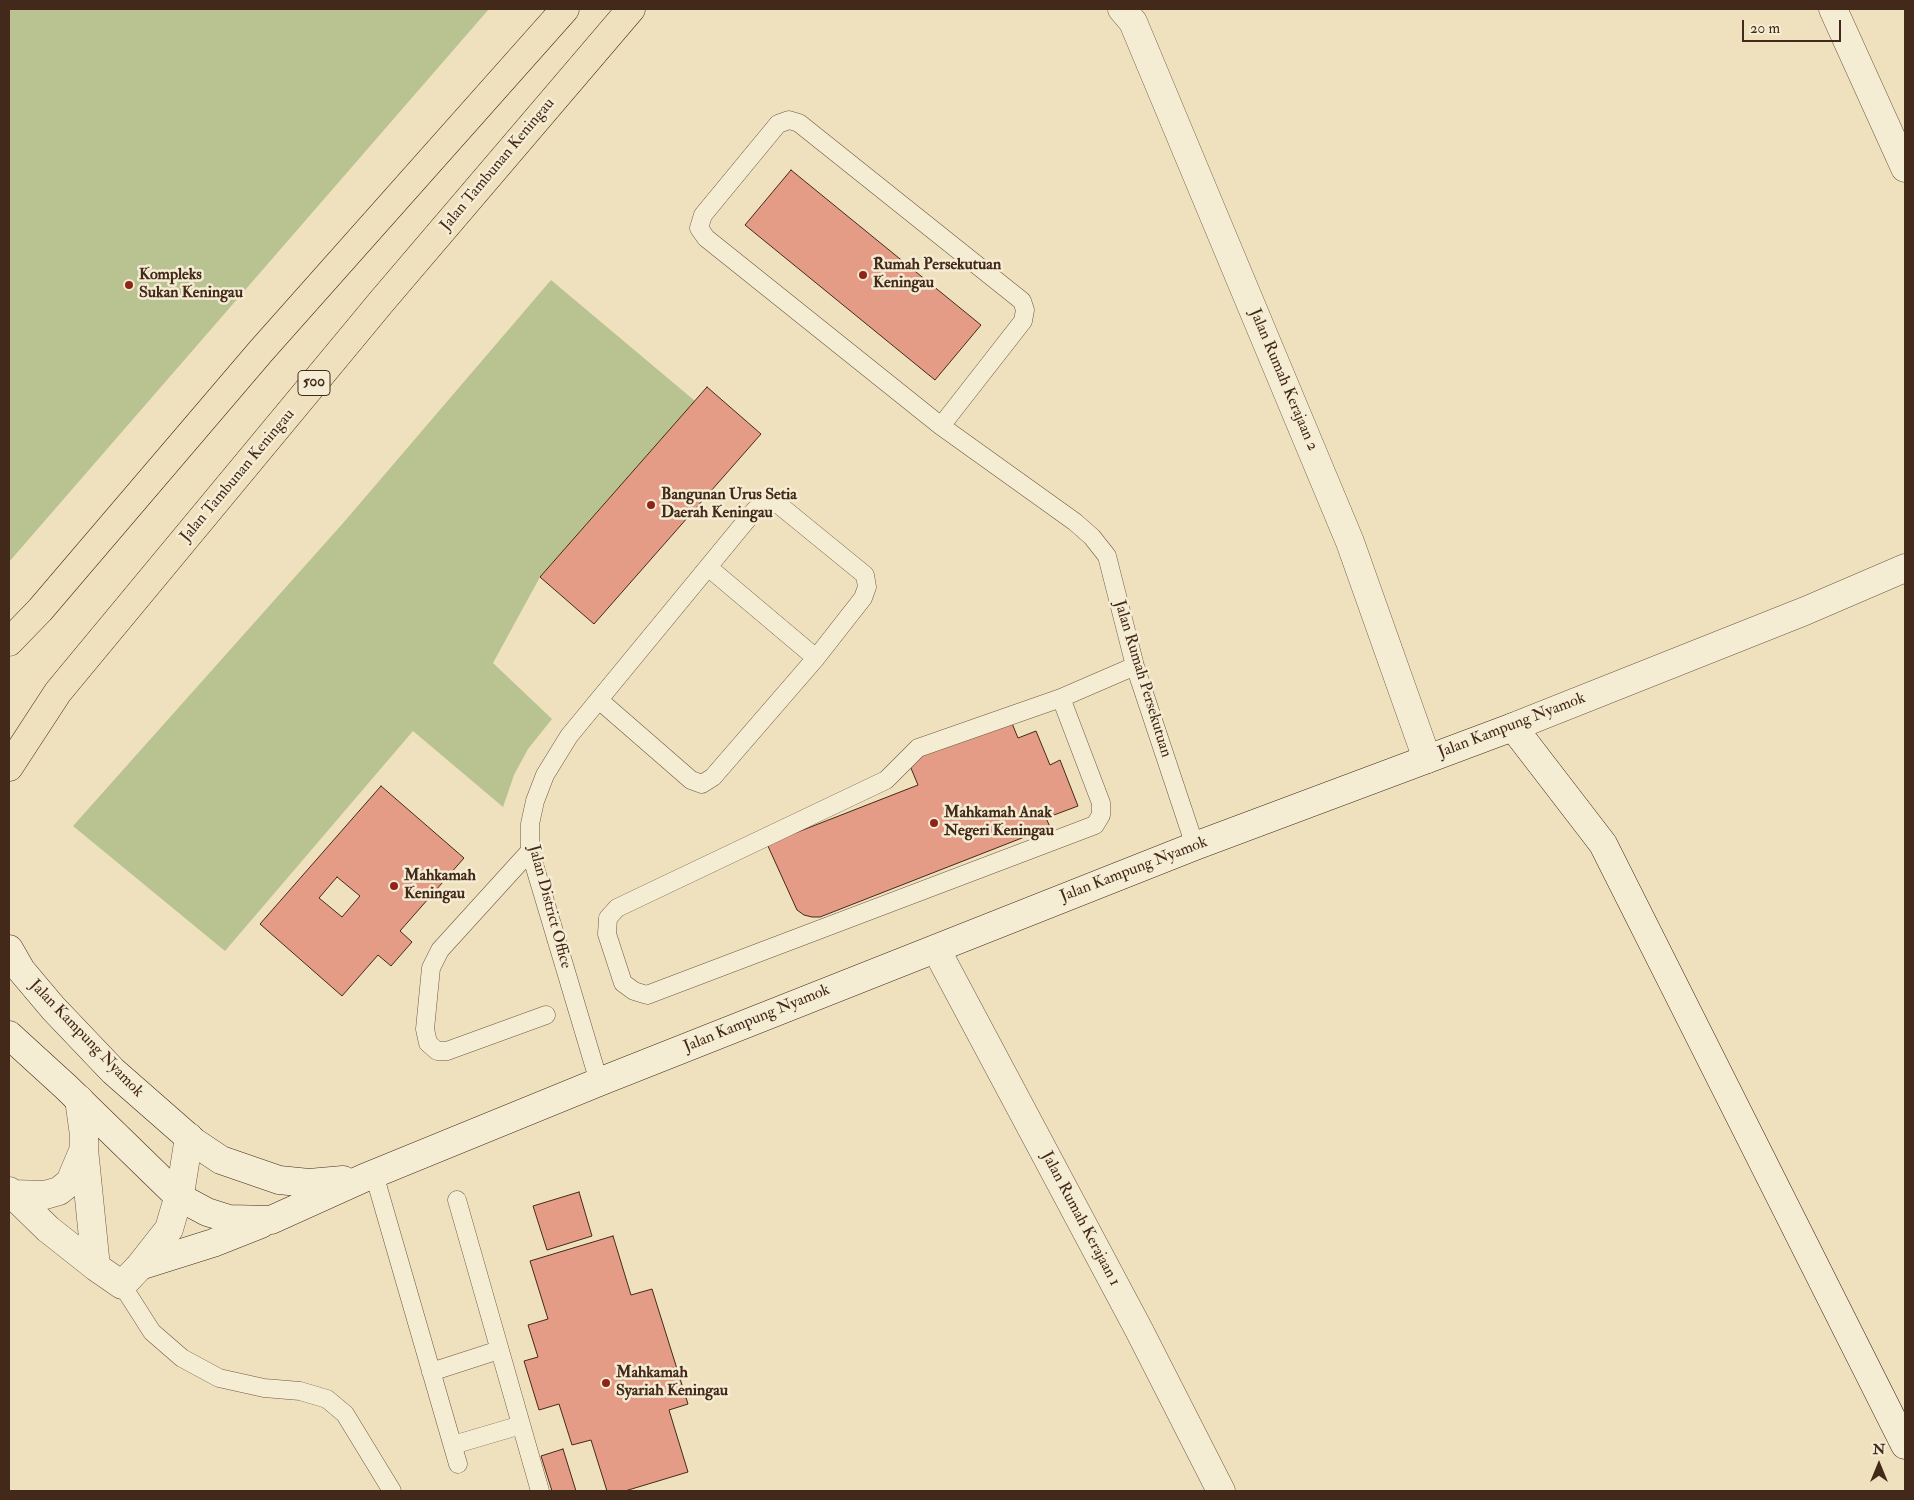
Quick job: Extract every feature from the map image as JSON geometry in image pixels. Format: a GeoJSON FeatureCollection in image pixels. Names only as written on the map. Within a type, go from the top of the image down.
{"type":"FeatureCollection","features":[{"type":"Feature","properties":{"kind":"main road"},"geometry":{"type":"LineString","coordinates":[[9,642],[40,610],[261,351],[531,50],[565,9]]}},
{"type":"Feature","properties":{"kind":"main road","name":"Jalan Tambunan Keningau"},"geometry":{"type":"LineString","coordinates":[[9,767],[38,721],[65,684],[382,301],[631,9]]}},
{"type":"Feature","properties":{"kind":"street","name":"Jalan Rumah Kerajaan 2"},"geometry":{"type":"LineString","coordinates":[[1122,9],[1133,22],[1343,524],[1427,759]]}},
{"type":"Feature","properties":{"kind":"street"},"geometry":{"type":"LineString","coordinates":[[1833,9],[1905,168]]}},
{"type":"Feature","properties":{"kind":"street","name":"Jalan Kampung Nyamok"},"geometry":{"type":"LineString","coordinates":[[9,1035],[79,1099],[179,1197],[207,1212],[229,1218],[271,1220],[369,1176],[599,1082],[1195,846],[1513,727],[1805,611],[1905,568]]}},
{"type":"Feature","properties":{"kind":"street"},"geometry":{"type":"LineString","coordinates":[[1513,727],[1604,844],[1905,1445]]}},
{"type":"Feature","properties":{"kind":"street","name":"Jalan Rumah Kerajaan 1"},"geometry":{"type":"LineString","coordinates":[[936,948],[1139,1330],[1221,1491]]}},
{"type":"Feature","properties":{"kind":"street","name":"Jalan Kampung Nyamok"},"geometry":{"type":"LineString","coordinates":[[9,949],[22,970],[46,1000],[113,1072],[189,1137],[221,1160],[280,1180],[309,1183],[369,1176]]}},
{"type":"Feature","properties":{"kind":"street"},"geometry":{"type":"LineString","coordinates":[[79,1099],[96,1267]]}},
{"type":"Feature","properties":{"kind":"street"},"geometry":{"type":"LineString","coordinates":[[131,1276],[169,1230],[179,1197],[189,1137]]}},
{"type":"Feature","properties":{"kind":"street"},"geometry":{"type":"LineString","coordinates":[[10,1192],[44,1196],[59,1191],[70,1182],[84,1149]]}},
{"type":"Feature","properties":{"kind":"street"},"geometry":{"type":"LineString","coordinates":[[10,1192],[48,1229],[96,1267],[131,1276],[271,1220]]}},
{"type":"Feature","properties":{"kind":"lane","name":"Jalan Rumah Persekutuan"},"geometry":{"type":"LineString","coordinates":[[941,426],[1023,321],[1025,310],[1022,301],[799,123],[789,120],[778,124],[703,215],[699,228],[706,238],[941,426],[1075,522],[1092,537],[1107,556],[1135,666],[1195,846]]}},
{"type":"Feature","properties":{"kind":"lane","name":"Jalan District Office"},"geometry":{"type":"LineString","coordinates":[[599,1082],[530,851],[530,824],[535,801],[545,774],[569,736],[755,510],[766,504],[778,504],[865,575],[867,587],[863,598],[816,658]]}},
{"type":"Feature","properties":{"kind":"lane"},"geometry":{"type":"LineString","coordinates":[[599,700],[691,780],[702,784],[714,777],[816,658],[708,567]]}},
{"type":"Feature","properties":{"kind":"lane"},"geometry":{"type":"LineString","coordinates":[[1060,698],[1101,802],[1101,815],[1095,825],[647,995],[634,991],[623,982],[607,934],[608,918],[617,908],[886,780],[918,748],[1060,698],[1135,666]]}},
{"type":"Feature","properties":{"kind":"lane"},"geometry":{"type":"LineString","coordinates":[[530,851],[440,950],[431,968],[425,1029],[428,1043],[437,1051],[447,1051],[546,1016]]}},
{"type":"Feature","properties":{"kind":"lane"},"geometry":{"type":"LineString","coordinates":[[369,1176],[458,1464]]}},
{"type":"Feature","properties":{"kind":"lane"},"geometry":{"type":"LineString","coordinates":[[457,1200],[540,1491]]}},
{"type":"Feature","properties":{"kind":"lane"},"geometry":{"type":"LineString","coordinates":[[131,1276],[152,1332],[182,1358],[219,1378],[264,1388],[300,1391],[327,1398],[345,1414],[392,1491]]}},
{"type":"Feature","properties":{"kind":"lane"},"geometry":{"type":"LineString","coordinates":[[431,1372],[500,1350]]}},
{"type":"Feature","properties":{"kind":"lane"},"geometry":{"type":"LineString","coordinates":[[453,1445],[521,1425]]}},
{"type":"Feature","properties":{"kind":"green space","name":"Kompleks Sukan Keningau"},"geometry":{"type":"Polygon","coordinates":[[[9,9],[489,9],[9,562],[9,9]]]}},
{"type":"Feature","properties":{"kind":"green space"},"geometry":{"type":"Polygon","coordinates":[[[551,280],[695,401],[540,577],[493,663],[552,719],[528,749],[514,775],[503,807],[413,731],[225,951],[73,826],[344,522],[551,280]]]}},
{"type":"Feature","properties":{"kind":"building","name":"Rumah Persekutuan Keningau"},"geometry":{"type":"Polygon","coordinates":[[[791,170],[981,325],[935,380],[745,225],[791,170]]]}},
{"type":"Feature","properties":{"kind":"building","name":"Bangunan Urus Setia Daerah Keningau"},"geometry":{"type":"Polygon","coordinates":[[[707,387],[761,434],[594,624],[540,577],[707,387]]]}},
{"type":"Feature","properties":{"kind":"building","name":"Mahkamah Anak Negeri Keningau"},"geometry":{"type":"Polygon","coordinates":[[[1011,721],[1018,738],[1036,731],[1050,765],[1060,760],[1078,806],[1046,818],[1050,827],[820,917],[804,915],[797,910],[767,844],[918,785],[908,761],[1011,721]]]}},
{"type":"Feature","properties":{"kind":"building","name":"Mahkamah Keningau"},"geometry":{"type":"Polygon","coordinates":[[[381,786],[464,858],[400,931],[412,942],[391,966],[378,955],[342,996],[260,924],[381,786]],[[337,877],[319,898],[342,917],[360,896],[337,877]]]}},
{"type":"Feature","properties":{"kind":"building"},"geometry":{"type":"Polygon","coordinates":[[[579,1192],[592,1236],[547,1250],[533,1206],[579,1192]]]}},
{"type":"Feature","properties":{"kind":"building","name":"Mahkamah Syariah Keningau"},"geometry":{"type":"Polygon","coordinates":[[[613,1236],[631,1295],[652,1289],[688,1404],[669,1410],[688,1472],[625,1491],[607,1491],[591,1440],[572,1445],[559,1404],[539,1410],[524,1361],[538,1357],[528,1325],[548,1319],[530,1261],[613,1236]]]}},
{"type":"Feature","properties":{"kind":"building"},"geometry":{"type":"Polygon","coordinates":[[[563,1449],[576,1491],[552,1491],[541,1456],[563,1449]]]}},
{"type":"Feature","properties":{"kind":"place","name":"Rumah Persekutuan Keningau"},"geometry":{"type":"Point","coordinates":[863,275]}},
{"type":"Feature","properties":{"kind":"place","name":"Kompleks Sukan Keningau"},"geometry":{"type":"Point","coordinates":[129,285]}},
{"type":"Feature","properties":{"kind":"place","name":"Bangunan Urus Setia Daerah Keningau"},"geometry":{"type":"Point","coordinates":[651,505]}},
{"type":"Feature","properties":{"kind":"place","name":"Mahkamah Anak Negeri Keningau"},"geometry":{"type":"Point","coordinates":[934,823]}},
{"type":"Feature","properties":{"kind":"place","name":"Mahkamah Keningau"},"geometry":{"type":"Point","coordinates":[394,886]}},
{"type":"Feature","properties":{"kind":"place","name":"Mahkamah Syariah Keningau"},"geometry":{"type":"Point","coordinates":[606,1383]}}]}
